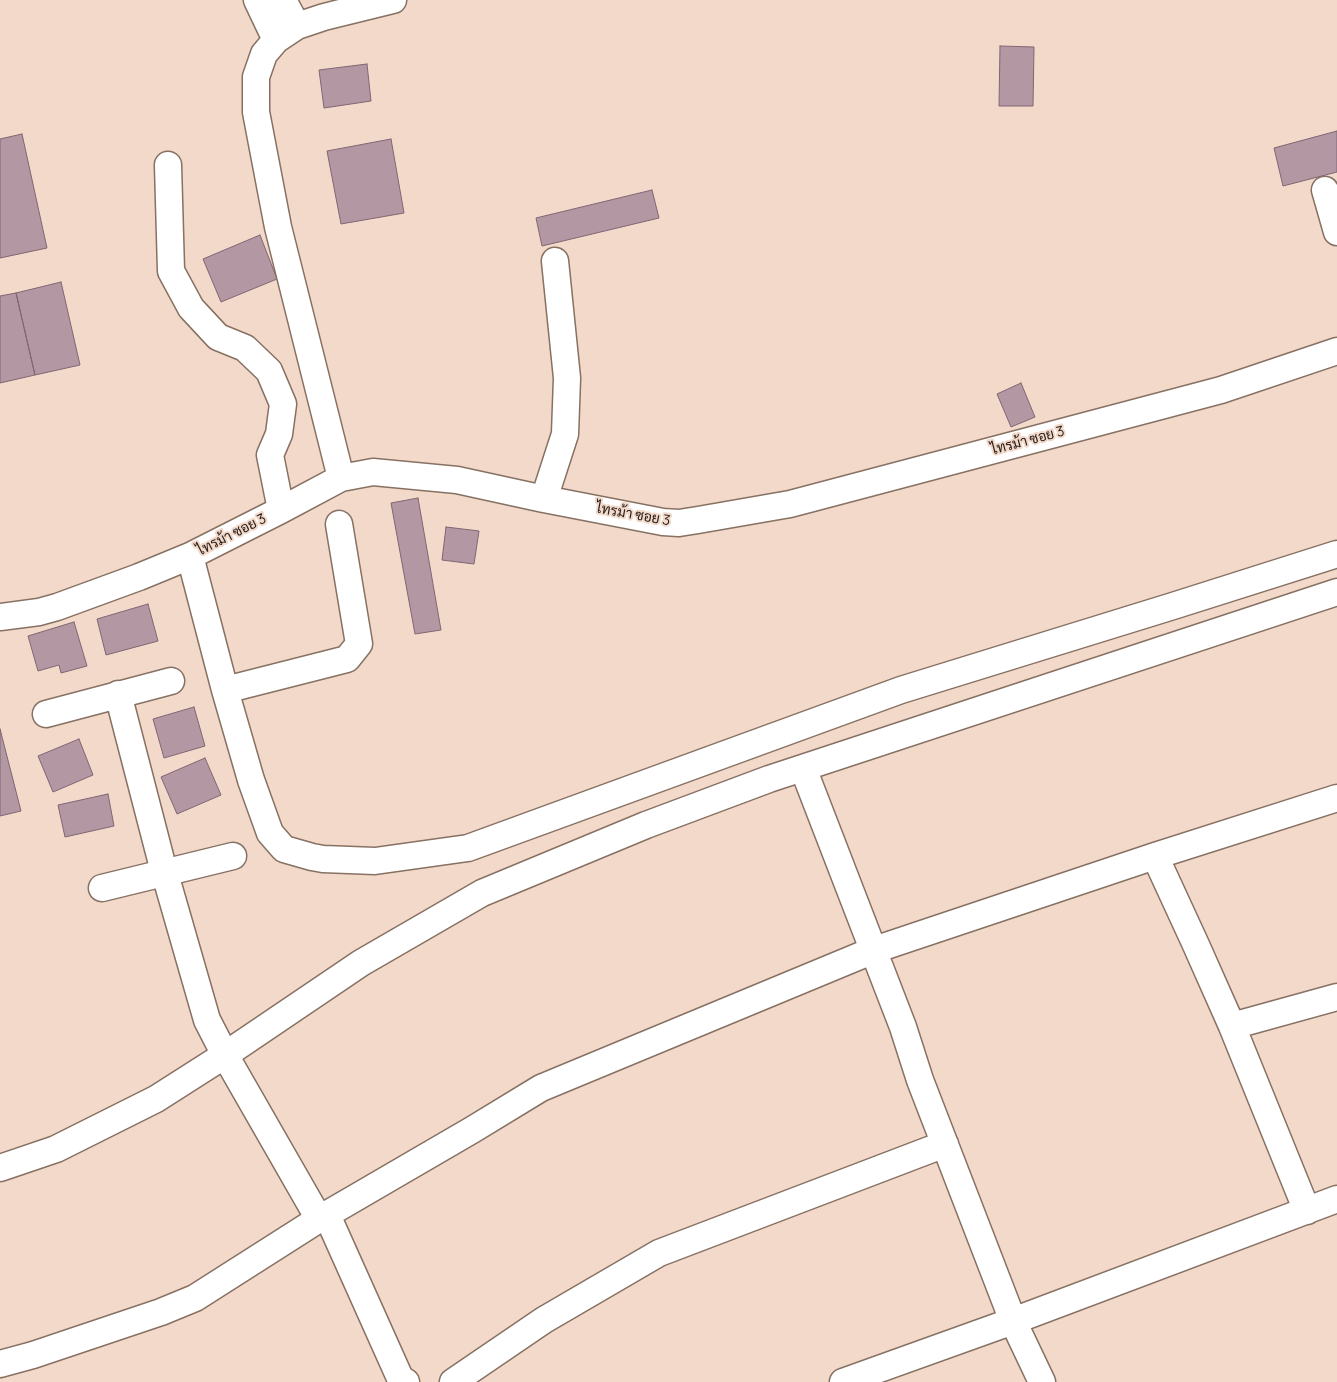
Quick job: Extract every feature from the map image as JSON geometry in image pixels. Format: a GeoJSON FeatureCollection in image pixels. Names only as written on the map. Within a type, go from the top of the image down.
{"type":"FeatureCollection","features":[{"type":"Feature","properties":{"kind":"street"},"geometry":{"type":"LineString","coordinates":[[257,0],[286,33]]}},
{"type":"Feature","properties":{"kind":"street"},"geometry":{"type":"LineString","coordinates":[[282,0],[286,33]]}},
{"type":"Feature","properties":{"kind":"street"},"geometry":{"type":"LineString","coordinates":[[341,478],[278,227],[256,112],[256,77],[264,54],[286,33],[324,17],[393,0]]}},
{"type":"Feature","properties":{"kind":"street"},"geometry":{"type":"LineString","coordinates":[[168,165],[171,271],[190,308],[218,337],[246,348],[269,371],[283,404],[280,434],[270,456],[281,510]]}},
{"type":"Feature","properties":{"kind":"street"},"geometry":{"type":"LineString","coordinates":[[1325,190],[1337,232]]}},
{"type":"Feature","properties":{"kind":"street"},"geometry":{"type":"LineString","coordinates":[[544,499],[565,434],[567,378],[555,261]]}},
{"type":"Feature","properties":{"kind":"street","name":"ไทรม้า ซอย 3"},"geometry":{"type":"LineString","coordinates":[[0,617],[40,612],[57,607],[190,556],[341,478],[374,472],[457,480],[663,522],[698,520],[790,504],[1221,390],[1337,351]]}},
{"type":"Feature","properties":{"kind":"street"},"geometry":{"type":"LineString","coordinates":[[225,690],[347,658],[359,644],[339,524]]}},
{"type":"Feature","properties":{"kind":"street"},"geometry":{"type":"LineString","coordinates":[[190,556],[225,690],[251,780],[270,833],[284,849],[324,859],[375,861],[468,848],[901,690],[1337,554]]}},
{"type":"Feature","properties":{"kind":"street"},"geometry":{"type":"LineString","coordinates":[[0,1168],[56,1149],[156,1098],[226,1055],[361,963],[482,893],[646,825],[769,779],[1337,592]]}},
{"type":"Feature","properties":{"kind":"street"},"geometry":{"type":"LineString","coordinates":[[46,714],[172,681]]}},
{"type":"Feature","properties":{"kind":"street"},"geometry":{"type":"LineString","coordinates":[[118,694],[164,872],[207,1020],[323,1217],[400,1378],[406,1382]]}},
{"type":"Feature","properties":{"kind":"street"},"geometry":{"type":"LineString","coordinates":[[804,768],[903,1027],[920,1080],[1013,1321],[1042,1382]]}},
{"type":"Feature","properties":{"kind":"street"},"geometry":{"type":"LineString","coordinates":[[0,1364],[33,1355],[161,1312],[195,1298],[323,1217],[541,1088],[874,950],[1154,856],[1337,798]]}},
{"type":"Feature","properties":{"kind":"street"},"geometry":{"type":"LineString","coordinates":[[102,888],[233,856]]}},
{"type":"Feature","properties":{"kind":"street"},"geometry":{"type":"LineString","coordinates":[[1154,856],[1232,1026],[1307,1211]]}},
{"type":"Feature","properties":{"kind":"street"},"geometry":{"type":"LineString","coordinates":[[1232,1026],[1337,997]]}},
{"type":"Feature","properties":{"kind":"street"},"geometry":{"type":"LineString","coordinates":[[452,1382],[544,1320],[659,1253],[945,1144]]}},
{"type":"Feature","properties":{"kind":"street"},"geometry":{"type":"LineString","coordinates":[[843,1382],[1013,1321],[1337,1199]]}},
{"type":"Feature","properties":{"kind":"building"},"geometry":{"type":"Polygon","coordinates":[[[1000,46],[1034,47],[1033,106],[999,106],[1000,46]]]}},
{"type":"Feature","properties":{"kind":"building"},"geometry":{"type":"Polygon","coordinates":[[[367,64],[371,101],[324,108],[319,70],[367,64]]]}},
{"type":"Feature","properties":{"kind":"building"},"geometry":{"type":"Polygon","coordinates":[[[1337,131],[1337,172],[1283,186],[1274,148],[1337,131]]]}},
{"type":"Feature","properties":{"kind":"building"},"geometry":{"type":"Polygon","coordinates":[[[22,134],[47,248],[0,258],[0,139],[22,134]]]}},
{"type":"Feature","properties":{"kind":"building"},"geometry":{"type":"Polygon","coordinates":[[[391,139],[404,213],[341,224],[327,151],[391,139]]]}},
{"type":"Feature","properties":{"kind":"building"},"geometry":{"type":"Polygon","coordinates":[[[652,190],[659,218],[542,246],[536,218],[652,190]]]}},
{"type":"Feature","properties":{"kind":"building"},"geometry":{"type":"Polygon","coordinates":[[[260,235],[277,279],[221,302],[203,259],[260,235]]]}},
{"type":"Feature","properties":{"kind":"building"},"geometry":{"type":"Polygon","coordinates":[[[61,282],[80,365],[35,375],[16,293],[61,282]]]}},
{"type":"Feature","properties":{"kind":"building"},"geometry":{"type":"Polygon","coordinates":[[[16,293],[35,375],[0,383],[0,296],[16,293]]]}},
{"type":"Feature","properties":{"kind":"building"},"geometry":{"type":"Polygon","coordinates":[[[1021,383],[1035,417],[1011,427],[997,394],[1021,383]]]}},
{"type":"Feature","properties":{"kind":"building"},"geometry":{"type":"Polygon","coordinates":[[[418,498],[441,630],[415,634],[391,503],[418,498]]]}},
{"type":"Feature","properties":{"kind":"building"},"geometry":{"type":"Polygon","coordinates":[[[446,527],[479,531],[474,564],[442,560],[446,527]]]}},
{"type":"Feature","properties":{"kind":"building"},"geometry":{"type":"Polygon","coordinates":[[[148,604],[158,641],[106,655],[97,619],[148,604]]]}},
{"type":"Feature","properties":{"kind":"building"},"geometry":{"type":"Polygon","coordinates":[[[74,622],[87,666],[61,673],[59,665],[38,671],[28,636],[74,622]]]}},
{"type":"Feature","properties":{"kind":"building"},"geometry":{"type":"Polygon","coordinates":[[[194,707],[205,746],[164,758],[153,719],[194,707]]]}},
{"type":"Feature","properties":{"kind":"building"},"geometry":{"type":"Polygon","coordinates":[[[0,729],[21,811],[0,816],[0,729]]]}},
{"type":"Feature","properties":{"kind":"building"},"geometry":{"type":"Polygon","coordinates":[[[79,739],[93,775],[53,792],[38,756],[79,739]]]}},
{"type":"Feature","properties":{"kind":"building"},"geometry":{"type":"Polygon","coordinates":[[[205,758],[221,795],[177,814],[161,777],[205,758]]]}},
{"type":"Feature","properties":{"kind":"building"},"geometry":{"type":"Polygon","coordinates":[[[108,794],[114,826],[65,837],[58,805],[108,794]]]}}]}
